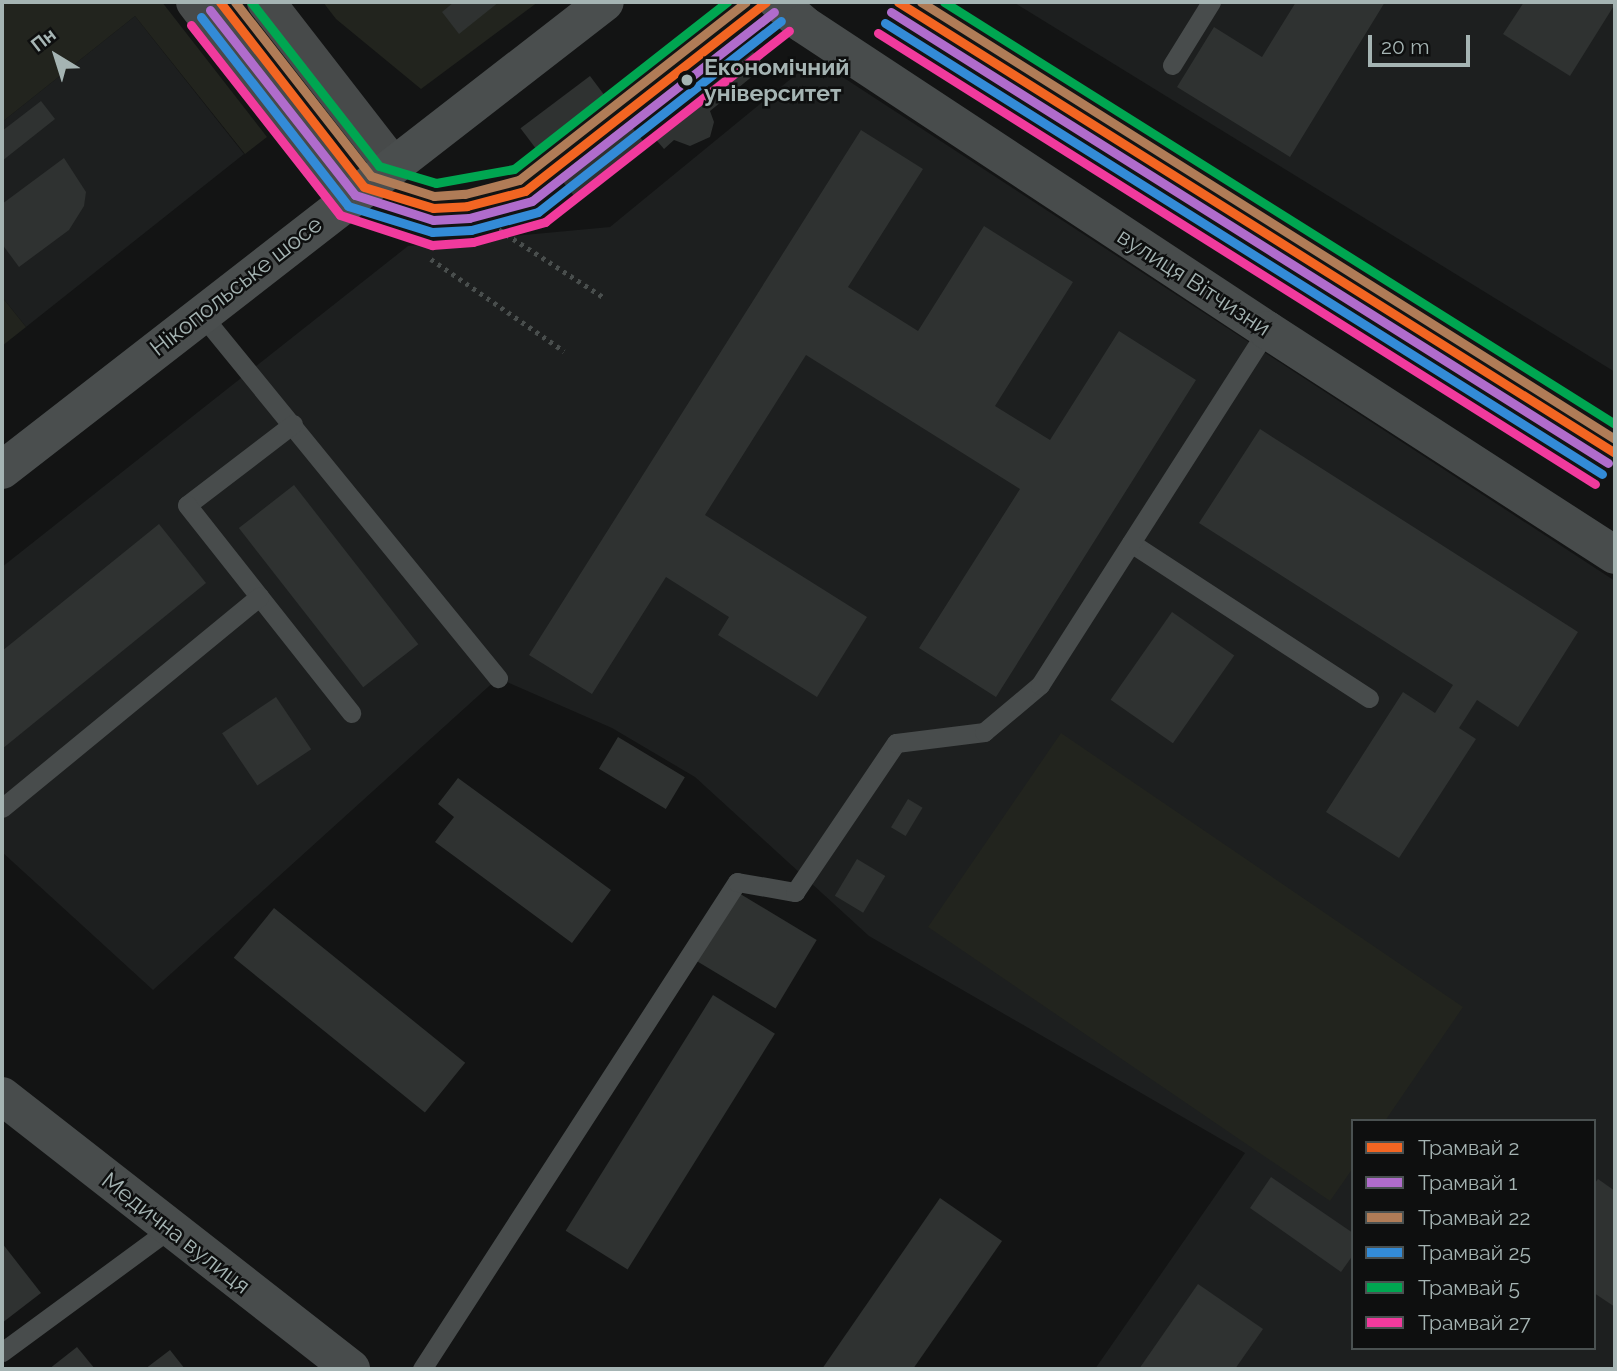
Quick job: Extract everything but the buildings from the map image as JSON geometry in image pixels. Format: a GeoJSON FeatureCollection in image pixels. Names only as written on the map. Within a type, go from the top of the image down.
{"type":"FeatureCollection","features":[{"type":"Feature","properties":{"kind":"main road"},"geometry":{"type":"LineString","coordinates":[[195,2],[347,200]]}},
{"type":"Feature","properties":{"kind":"main road"},"geometry":{"type":"LineString","coordinates":[[266,2],[393,166]]}},
{"type":"Feature","properties":{"kind":"main road","name":"Нікопольське шосе"},"geometry":{"type":"LineString","coordinates":[[2,470],[347,200],[606,2]]}},
{"type":"Feature","properties":{"kind":"street","name":"вулиця Вітчизни"},"geometry":{"type":"LineString","coordinates":[[778,2],[803,24],[1267,330],[1615,555]]}},
{"type":"Feature","properties":{"kind":"street","name":"Медична вулиця"},"geometry":{"type":"LineString","coordinates":[[2,1097],[351,1369]]}},
{"type":"Feature","properties":{"kind":"lane"},"geometry":{"type":"LineString","coordinates":[[1172,65],[1211,2]]}},
{"type":"Feature","properties":{"kind":"lane"},"geometry":{"type":"LineString","coordinates":[[201,314],[498,678]]}},
{"type":"Feature","properties":{"kind":"lane"},"geometry":{"type":"LineString","coordinates":[[422,1369],[737,882],[795,892],[896,744],[984,732],[1040,685],[1267,330]]}},
{"type":"Feature","properties":{"kind":"lane"},"geometry":{"type":"LineString","coordinates":[[293,424],[187,505],[351,713]]}},
{"type":"Feature","properties":{"kind":"lane"},"geometry":{"type":"LineString","coordinates":[[1131,543],[1369,698]]}},
{"type":"Feature","properties":{"kind":"lane"},"geometry":{"type":"LineString","coordinates":[[2,808],[259,597]]}},
{"type":"Feature","properties":{"kind":"lane"},"geometry":{"type":"LineString","coordinates":[[2,1352],[171,1228]]}},
{"type":"Feature","properties":{"kind":"path"},"geometry":{"type":"LineString","coordinates":[[492,225],[605,298]]}},
{"type":"Feature","properties":{"kind":"path"},"geometry":{"type":"LineString","coordinates":[[431,259],[564,351]]}},
{"type":"Feature","properties":{"kind":"shaded area"},"geometry":{"type":"Polygon","coordinates":[[[2,2],[162,2],[267,137],[245,154],[135,16],[2,122],[2,2]]]}},
{"type":"Feature","properties":{"kind":"shaded area"},"geometry":{"type":"Polygon","coordinates":[[[323,2],[538,2],[421,89],[336,19],[323,2]]]}},
{"type":"Feature","properties":{"kind":"shaded area"},"geometry":{"type":"Polygon","coordinates":[[[1013,2],[1615,2],[1615,372],[1013,2]]]}},
{"type":"Feature","properties":{"kind":"shaded area"},"geometry":{"type":"Polygon","coordinates":[[[135,16],[244,154],[26,327],[2,297],[2,122],[135,16]]]}},
{"type":"Feature","properties":{"kind":"shaded area"},"geometry":{"type":"Polygon","coordinates":[[[815,59],[1615,581],[1615,1369],[1095,1369],[1245,1153],[869,936],[695,777],[612,728],[498,678],[153,990],[2,852],[2,567],[408,246],[610,227],[815,59]]]}},
{"type":"Feature","properties":{"kind":"shaded area"},"geometry":{"type":"Polygon","coordinates":[[[2,297],[26,327],[2,346],[2,297]]]}},
{"type":"Feature","properties":{"kind":"shaded area"},"geometry":{"type":"Polygon","coordinates":[[[1061,733],[1463,1007],[1386,1119],[1351,1119],[1351,1171],[1330,1201],[928,927],[1061,733]]]}},
{"type":"Feature","properties":{"kind":"tram line","name":"2"},"geometry":{"type":"LineString","coordinates":[[220,2],[364,187],[433,208],[467,206],[525,191],[766,2]]}},
{"type":"Feature","properties":{"kind":"tram line","name":"22"},"geometry":{"type":"LineString","coordinates":[[235,2],[371,176],[434,196],[465,194],[519,180],[746,2]]}},
{"type":"Feature","properties":{"kind":"tram line","name":"5"},"geometry":{"type":"LineString","coordinates":[[251,2],[379,166],[436,183],[514,169],[727,2]]}},
{"type":"Feature","properties":{"kind":"tram line","name":"2"},"geometry":{"type":"LineString","coordinates":[[898,2],[1615,453]]}},
{"type":"Feature","properties":{"kind":"tram line","name":"22"},"geometry":{"type":"LineString","coordinates":[[921,2],[1615,439]]}},
{"type":"Feature","properties":{"kind":"tram line","name":"5"},"geometry":{"type":"LineString","coordinates":[[944,2],[1615,424]]}},
{"type":"Feature","properties":{"kind":"tram line","name":"1"},"geometry":{"type":"LineString","coordinates":[[210,10],[355,195],[433,220],[469,218],[532,201],[774,12]]}},
{"type":"Feature","properties":{"kind":"tram line","name":"1"},"geometry":{"type":"LineString","coordinates":[[891,12],[1608,463]]}},
{"type":"Feature","properties":{"kind":"tram line","name":"25"},"geometry":{"type":"LineString","coordinates":[[201,17],[348,206],[432,232],[471,230],[538,212],[781,21]]}},
{"type":"Feature","properties":{"kind":"tram line","name":"25"},"geometry":{"type":"LineString","coordinates":[[885,23],[1602,474]]}},
{"type":"Feature","properties":{"kind":"tram line","name":"27"},"geometry":{"type":"LineString","coordinates":[[191,25],[340,215],[432,245],[473,242],[545,222],[789,31]]}},
{"type":"Feature","properties":{"kind":"tram line","name":"27"},"geometry":{"type":"LineString","coordinates":[[878,33],[1595,484]]}},
{"type":"Feature","properties":{"kind":"place","name":"Економічний університет"},"geometry":{"type":"Point","coordinates":[687,80]}}]}
